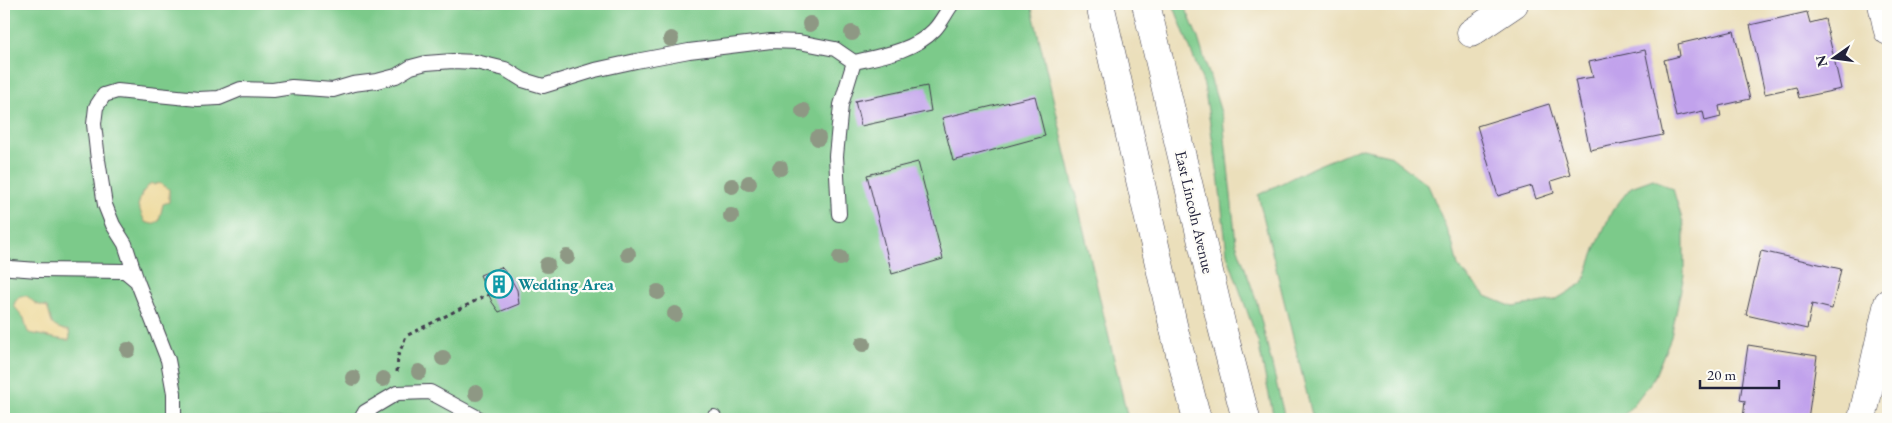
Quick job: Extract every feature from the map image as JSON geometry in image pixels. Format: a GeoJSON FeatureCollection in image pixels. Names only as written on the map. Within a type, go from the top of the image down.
{"type":"FeatureCollection","features":[{"type":"Feature","properties":{"kind":"main road"},"geometry":{"type":"LineString","coordinates":[[1100,4],[1176,338],[1197,419]]}},
{"type":"Feature","properties":{"kind":"main road","name":"East Lincoln Avenue"},"geometry":{"type":"LineString","coordinates":[[1146,4],[1222,327],[1246,419]]}},
{"type":"Feature","properties":{"kind":"main road"},"geometry":{"type":"LineString","coordinates":[[1471,34],[1514,4]]}},
{"type":"Feature","properties":{"kind":"main road"},"geometry":{"type":"LineString","coordinates":[[1882,4],[1888,31]]}},
{"type":"Feature","properties":{"kind":"main road"},"geometry":{"type":"LineString","coordinates":[[1862,419],[1888,304]]}},
{"type":"Feature","properties":{"kind":"lane"},"geometry":{"type":"LineString","coordinates":[[174,419],[174,393],[168,360],[137,281],[125,244],[113,224],[105,205],[94,124],[96,107],[104,95],[117,91],[198,99],[219,98],[241,89],[273,90],[292,87],[333,90],[352,84],[377,81],[396,76],[411,67],[426,63],[453,61],[476,62],[505,69],[523,80],[543,86],[595,70],[645,60],[699,50],[771,41],[799,42],[836,49],[854,62],[886,55],[920,42],[934,30],[952,4]]}},
{"type":"Feature","properties":{"kind":"lane"},"geometry":{"type":"LineString","coordinates":[[839,214],[836,156],[842,105],[854,62]]}},
{"type":"Feature","properties":{"kind":"lane"},"geometry":{"type":"LineString","coordinates":[[4,266],[29,269],[125,272],[137,281]]}},
{"type":"Feature","properties":{"kind":"lane"},"geometry":{"type":"LineString","coordinates":[[361,419],[365,412],[397,393],[430,392],[480,419]]}},
{"type":"Feature","properties":{"kind":"path"},"geometry":{"type":"LineString","coordinates":[[397,393],[398,356],[406,336],[501,288]]}},
{"type":"Feature","properties":{"kind":"green space"},"geometry":{"type":"Polygon","coordinates":[[[4,4],[1031,4],[1128,419],[4,419],[4,4]]]}},
{"type":"Feature","properties":{"kind":"green space"},"geometry":{"type":"Polygon","coordinates":[[[1173,4],[1184,4],[1198,38],[1223,119],[1236,243],[1256,299],[1285,419],[1274,419],[1258,342],[1227,254],[1219,182],[1204,85],[1173,4]]]}},
{"type":"Feature","properties":{"kind":"green space"},"geometry":{"type":"Polygon","coordinates":[[[1359,148],[1389,155],[1428,185],[1452,242],[1458,266],[1486,296],[1513,307],[1555,300],[1583,283],[1597,244],[1612,211],[1631,187],[1653,179],[1673,189],[1684,226],[1684,275],[1671,337],[1654,378],[1620,419],[1313,419],[1258,195],[1314,167],[1359,148]]]}},
{"type":"Feature","properties":{"kind":"sand"},"geometry":{"type":"Polygon","coordinates":[[[151,183],[154,185],[160,184],[169,189],[169,202],[163,204],[159,221],[152,224],[145,222],[138,206],[142,193],[151,183]]]}},
{"type":"Feature","properties":{"kind":"sand"},"geometry":{"type":"Polygon","coordinates":[[[20,296],[27,296],[36,304],[47,307],[52,324],[57,328],[69,331],[69,340],[29,333],[24,318],[14,306],[20,296]]]}},
{"type":"Feature","properties":{"kind":"building"},"geometry":{"type":"Polygon","coordinates":[[[1807,12],[1810,23],[1825,19],[1841,89],[1799,98],[1796,87],[1765,94],[1750,25],[1807,12]]]}},
{"type":"Feature","properties":{"kind":"building"},"geometry":{"type":"Polygon","coordinates":[[[1734,31],[1750,99],[1719,106],[1721,117],[1705,121],[1703,111],[1676,117],[1664,60],[1680,56],[1678,44],[1734,31]]]}},
{"type":"Feature","properties":{"kind":"building"},"geometry":{"type":"Polygon","coordinates":[[[1645,50],[1663,135],[1590,150],[1575,80],[1593,77],[1589,62],[1645,50]]]}},
{"type":"Feature","properties":{"kind":"building"},"geometry":{"type":"Polygon","coordinates":[[[927,86],[931,111],[861,126],[855,101],[927,86]]]}},
{"type":"Feature","properties":{"kind":"building"},"geometry":{"type":"Polygon","coordinates":[[[1035,96],[1045,136],[953,161],[942,118],[1035,96]]]}},
{"type":"Feature","properties":{"kind":"building"},"geometry":{"type":"Polygon","coordinates":[[[1549,104],[1570,175],[1551,181],[1554,193],[1536,199],[1532,186],[1498,196],[1477,126],[1549,104]]]}},
{"type":"Feature","properties":{"kind":"building"},"geometry":{"type":"Polygon","coordinates":[[[918,162],[943,259],[892,274],[867,175],[918,162]]]}},
{"type":"Feature","properties":{"kind":"building"},"geometry":{"type":"Polygon","coordinates":[[[1761,251],[1841,269],[1832,309],[1812,304],[1807,329],[1746,315],[1761,251]]]}},
{"type":"Feature","properties":{"kind":"building","name":"Wedding Area"},"geometry":{"type":"Polygon","coordinates":[[[501,267],[510,277],[517,290],[519,304],[499,312],[492,302],[480,275],[501,267]]]}},
{"type":"Feature","properties":{"kind":"building"},"geometry":{"type":"Polygon","coordinates":[[[1748,345],[1817,356],[1808,419],[1743,419],[1745,401],[1740,400],[1748,345]]]}},
{"type":"Feature","properties":{"kind":"place","name":"Wedding Area"},"geometry":{"type":"Point","coordinates":[499,284]}}]}
